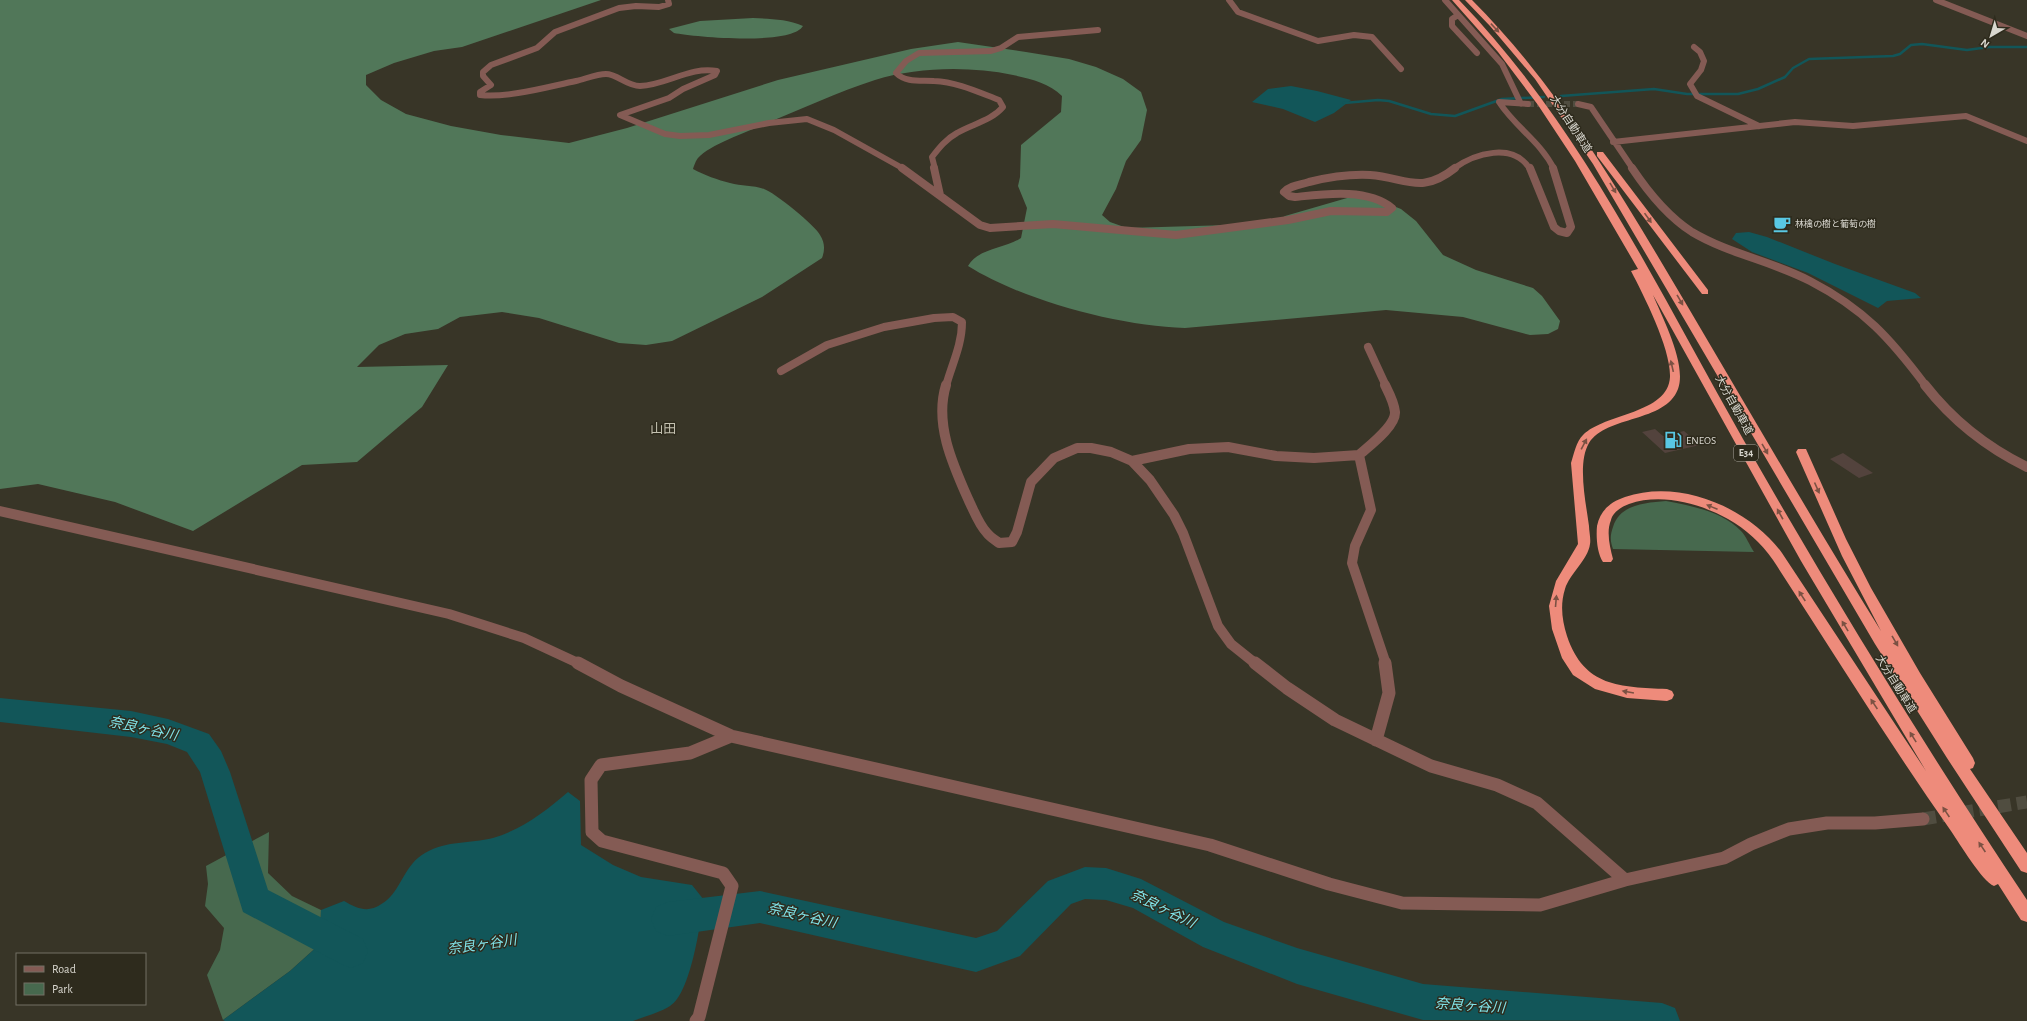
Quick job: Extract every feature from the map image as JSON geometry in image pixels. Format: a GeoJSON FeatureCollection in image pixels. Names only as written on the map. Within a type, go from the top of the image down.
{"type":"FeatureCollection","features":[{"type":"Feature","properties":{"kind":"highway","name":"大分自動車道"},"geometry":{"type":"LineString","coordinates":[[1455,0],[1490,36],[1532,90],[1580,162],[1656,290],[1776,508],[1836,611],[1972,831],[2027,914]]}},
{"type":"Feature","properties":{"kind":"highway","name":"大分自動車道"},"geometry":{"type":"LineString","coordinates":[[1468,0],[1497,30],[1547,88],[1596,159],[1860,608],[1930,719],[2027,866]]}},
{"type":"Feature","properties":{"kind":"highway"},"geometry":{"type":"LineString","coordinates":[[1547,88],[1601,155],[1705,292]]}},
{"type":"Feature","properties":{"kind":"highway"},"geometry":{"type":"LineString","coordinates":[[1580,162],[1640,278],[1656,314],[1665,338],[1675,378],[1671,390],[1664,400],[1653,408],[1614,421],[1587,438],[1580,451],[1577,464],[1584,544],[1580,556],[1562,580],[1557,594],[1555,611],[1559,632],[1570,660],[1582,674],[1598,683],[1618,690],[1640,694],[1667,695]]}},
{"type":"Feature","properties":{"kind":"highway"},"geometry":{"type":"LineString","coordinates":[[1802,452],[1841,540],[1865,589],[1935,710],[2027,853]]}},
{"type":"Feature","properties":{"kind":"highway"},"geometry":{"type":"LineString","coordinates":[[1607,559],[1602,530],[1606,515],[1617,504],[1632,497],[1654,495],[1670,496],[1700,502],[1725,512],[1747,524],[1763,538],[1778,558],[1830,640],[1956,828],[2027,923]]}},
{"type":"Feature","properties":{"kind":"street"},"geometry":{"type":"LineString","coordinates":[[668,0],[668,4],[659,7],[636,6],[619,8],[555,32],[537,48],[491,65],[483,72],[483,76],[490,85],[480,92],[480,95],[490,96],[542,88],[607,74],[630,85],[640,86],[659,83],[687,73],[713,69],[717,71],[715,75],[683,89],[669,98],[620,115],[665,134],[680,136],[709,135],[769,123],[807,119],[834,130],[904,169],[980,225],[990,228],[1053,224],[1176,235],[1288,220],[1331,211],[1377,214],[1387,212],[1392,208],[1390,204],[1371,198],[1335,194],[1294,197],[1289,196],[1284,192],[1290,187],[1327,177],[1347,175],[1377,176],[1416,183],[1428,182],[1442,179],[1458,165],[1473,158],[1493,152],[1522,159],[1530,166],[1554,227],[1559,231],[1567,233],[1571,226],[1562,190],[1546,154],[1518,126],[1499,102],[1521,101],[1502,64],[1445,0]]}},
{"type":"Feature","properties":{"kind":"street"},"geometry":{"type":"LineString","coordinates":[[1230,0],[1232,6],[1238,12],[1318,41],[1354,35],[1372,37],[1401,69]]}},
{"type":"Feature","properties":{"kind":"street"},"geometry":{"type":"LineString","coordinates":[[1936,0],[2027,36]]}},
{"type":"Feature","properties":{"kind":"street"},"geometry":{"type":"LineString","coordinates":[[1458,15],[1452,19],[1452,26],[1477,53]]}},
{"type":"Feature","properties":{"kind":"street"},"geometry":{"type":"LineString","coordinates":[[940,195],[932,157],[944,141],[991,116],[1003,107],[999,100],[950,82],[907,79],[898,76],[896,73],[898,68],[912,56],[919,53],[991,51],[1001,48],[1018,37],[1098,30]]}},
{"type":"Feature","properties":{"kind":"street"},"geometry":{"type":"LineString","coordinates":[[1694,47],[1702,52],[1705,60],[1703,68],[1690,84],[1697,96],[1759,126]]}},
{"type":"Feature","properties":{"kind":"street"},"geometry":{"type":"LineString","coordinates":[[1578,104],[1591,107],[1613,142],[1660,203],[1676,220],[1708,240],[1797,274],[1834,293],[1866,317],[1887,336],[1948,413],[2012,460],[2027,467]]}},
{"type":"Feature","properties":{"kind":"street"},"geometry":{"type":"LineString","coordinates":[[1613,142],[1795,122],[1853,126],[1966,116],[2027,141]]}},
{"type":"Feature","properties":{"kind":"street"},"geometry":{"type":"LineString","coordinates":[[781,371],[826,345],[884,327],[934,318],[953,317],[962,322],[962,337],[947,380],[943,398],[943,424],[948,448],[964,490],[985,532],[999,543],[1012,542],[1012,539],[1017,532],[1031,482],[1054,458],[1077,448],[1091,448],[1111,452],[1132,462],[1150,480],[1174,515],[1183,533],[1203,590],[1218,626],[1231,644],[1287,688],[1335,720],[1431,766],[1497,785],[1537,803],[1625,880]]}},
{"type":"Feature","properties":{"kind":"street"},"geometry":{"type":"LineString","coordinates":[[1132,462],[1189,450],[1228,447],[1276,456],[1314,458],[1359,455],[1382,434],[1392,422],[1395,413],[1392,400],[1368,348]]}},
{"type":"Feature","properties":{"kind":"street"},"geometry":{"type":"LineString","coordinates":[[1359,455],[1371,510],[1355,546],[1352,563],[1387,668],[1389,693],[1376,740]]}},
{"type":"Feature","properties":{"kind":"street"},"geometry":{"type":"LineString","coordinates":[[0,511],[57,522],[449,614],[524,638],[584,666],[621,686],[731,736],[1210,845],[1329,884],[1402,903],[1540,905],[1625,880],[1724,858],[1751,844],[1790,829],[1827,823],[1875,824],[1923,819]]}},
{"type":"Feature","properties":{"kind":"street"},"geometry":{"type":"LineString","coordinates":[[696,1021],[701,1010],[732,886],[723,873],[602,841],[592,832],[592,780],[602,765],[690,753],[731,736]]}},
{"type":"Feature","properties":{"kind":"green space"},"geometry":{"type":"Polygon","coordinates":[[[0,0],[601,0],[462,47],[434,51],[394,63],[366,75],[366,85],[381,100],[406,114],[451,126],[501,135],[569,143],[627,128],[778,80],[911,49],[958,42],[1069,59],[1096,67],[1123,79],[1141,92],[1147,110],[1141,140],[1126,161],[1116,189],[1102,215],[1110,222],[1127,228],[1263,224],[1277,221],[1285,216],[1354,196],[1376,199],[1401,209],[1416,221],[1443,255],[1476,270],[1533,288],[1542,296],[1560,321],[1558,329],[1548,334],[1530,335],[1463,317],[1386,310],[1185,328],[1159,326],[1102,317],[1016,290],[991,279],[968,266],[972,260],[985,252],[1015,242],[1021,238],[1027,208],[1018,186],[1020,177],[1021,145],[1061,112],[1062,96],[1039,82],[996,72],[944,69],[909,72],[875,80],[820,101],[720,143],[703,153],[697,159],[693,169],[711,177],[725,182],[751,186],[769,191],[803,217],[822,238],[824,252],[822,258],[762,297],[672,341],[646,345],[619,343],[539,318],[502,312],[460,317],[438,329],[405,334],[379,345],[357,367],[448,365],[422,407],[357,462],[302,465],[193,531],[115,502],[38,484],[0,489],[0,0]]]}},
{"type":"Feature","properties":{"kind":"green space"},"geometry":{"type":"Polygon","coordinates":[[[753,18],[773,19],[803,26],[795,32],[781,36],[762,38],[721,38],[674,33],[669,29],[700,21],[753,18]]]}},
{"type":"Feature","properties":{"kind":"green space"},"geometry":{"type":"Polygon","coordinates":[[[1666,501],[1706,510],[1725,519],[1743,533],[1754,552],[1613,549],[1611,533],[1616,519],[1621,514],[1634,506],[1666,501]]]}},
{"type":"Feature","properties":{"kind":"green space"},"geometry":{"type":"Polygon","coordinates":[[[269,832],[268,873],[292,896],[321,910],[320,944],[290,971],[223,1020],[207,975],[220,950],[224,928],[205,906],[208,884],[206,866],[269,832]]]}},
{"type":"Feature","properties":{"kind":"water"},"geometry":{"type":"Polygon","coordinates":[[[1291,86],[1351,100],[1334,113],[1315,122],[1283,109],[1252,102],[1268,89],[1291,86]]]}},
{"type":"Feature","properties":{"kind":"water"},"geometry":{"type":"Polygon","coordinates":[[[1749,232],[1767,237],[1915,293],[1921,298],[1887,301],[1878,308],[1808,273],[1752,252],[1732,239],[1736,233],[1749,232]]]}},
{"type":"Feature","properties":{"kind":"water"},"geometry":{"type":"Polygon","coordinates":[[[568,792],[580,801],[581,845],[613,865],[641,877],[692,885],[704,900],[697,941],[689,973],[684,987],[677,999],[670,1006],[657,1013],[633,1021],[223,1020],[290,971],[320,944],[321,910],[344,901],[361,909],[371,909],[376,907],[392,895],[408,869],[425,853],[450,844],[484,840],[503,835],[533,819],[568,792]]]}},
{"type":"Feature","properties":{"kind":"building","name":"ENEOS"},"geometry":{"type":"Polygon","coordinates":[[[1655,429],[1663,436],[1684,431],[1700,445],[1665,453],[1642,432],[1655,429]]]}},
{"type":"Feature","properties":{"kind":"building"},"geometry":{"type":"Polygon","coordinates":[[[1843,453],[1873,473],[1859,478],[1830,459],[1843,453]]]}},
{"type":"Feature","properties":{"kind":"waterway"},"geometry":{"type":"LineString","coordinates":[[1561,96],[1654,89],[1687,94],[1738,94],[1758,89],[1785,77],[1793,68],[1809,59],[1893,56],[1900,54],[1911,45],[1922,44],[1967,50],[1989,47],[2027,47]]}},
{"type":"Feature","properties":{"kind":"waterway"},"geometry":{"type":"LineString","coordinates":[[1344,103],[1378,100],[1389,101],[1431,114],[1455,116],[1502,99],[1544,97]]}},
{"type":"Feature","properties":{"kind":"waterway","name":"奈良ヶ谷川"},"geometry":{"type":"LineString","coordinates":[[0,710],[131,724],[168,732],[198,743],[210,760],[215,772],[255,901],[351,951]]}},
{"type":"Feature","properties":{"kind":"waterway","name":"奈良ヶ谷川"},"geometry":{"type":"LineString","coordinates":[[668,919],[760,907],[976,955],[1008,944],[1060,892],[1085,883],[1106,884],[1141,895],[1215,935],[1297,966],[1423,1002],[1662,1021]]}},
{"type":"Feature","properties":{"kind":"tunnel"},"geometry":{"type":"LineString","coordinates":[[1528,104],[1578,104]]}},
{"type":"Feature","properties":{"kind":"tunnel"},"geometry":{"type":"LineString","coordinates":[[1923,819],[2027,802]]}},
{"type":"Feature","properties":{"kind":"place","name":"林檎の樹と葡萄の樹"},"geometry":{"type":"Point","coordinates":[1782,224]}},
{"type":"Feature","properties":{"kind":"place","name":"ENEOS"},"geometry":{"type":"Point","coordinates":[1673,440]}},
{"type":"Feature","properties":{"kind":"district","name":"山田"},"geometry":{"type":"Point","coordinates":[663,429]}}]}
